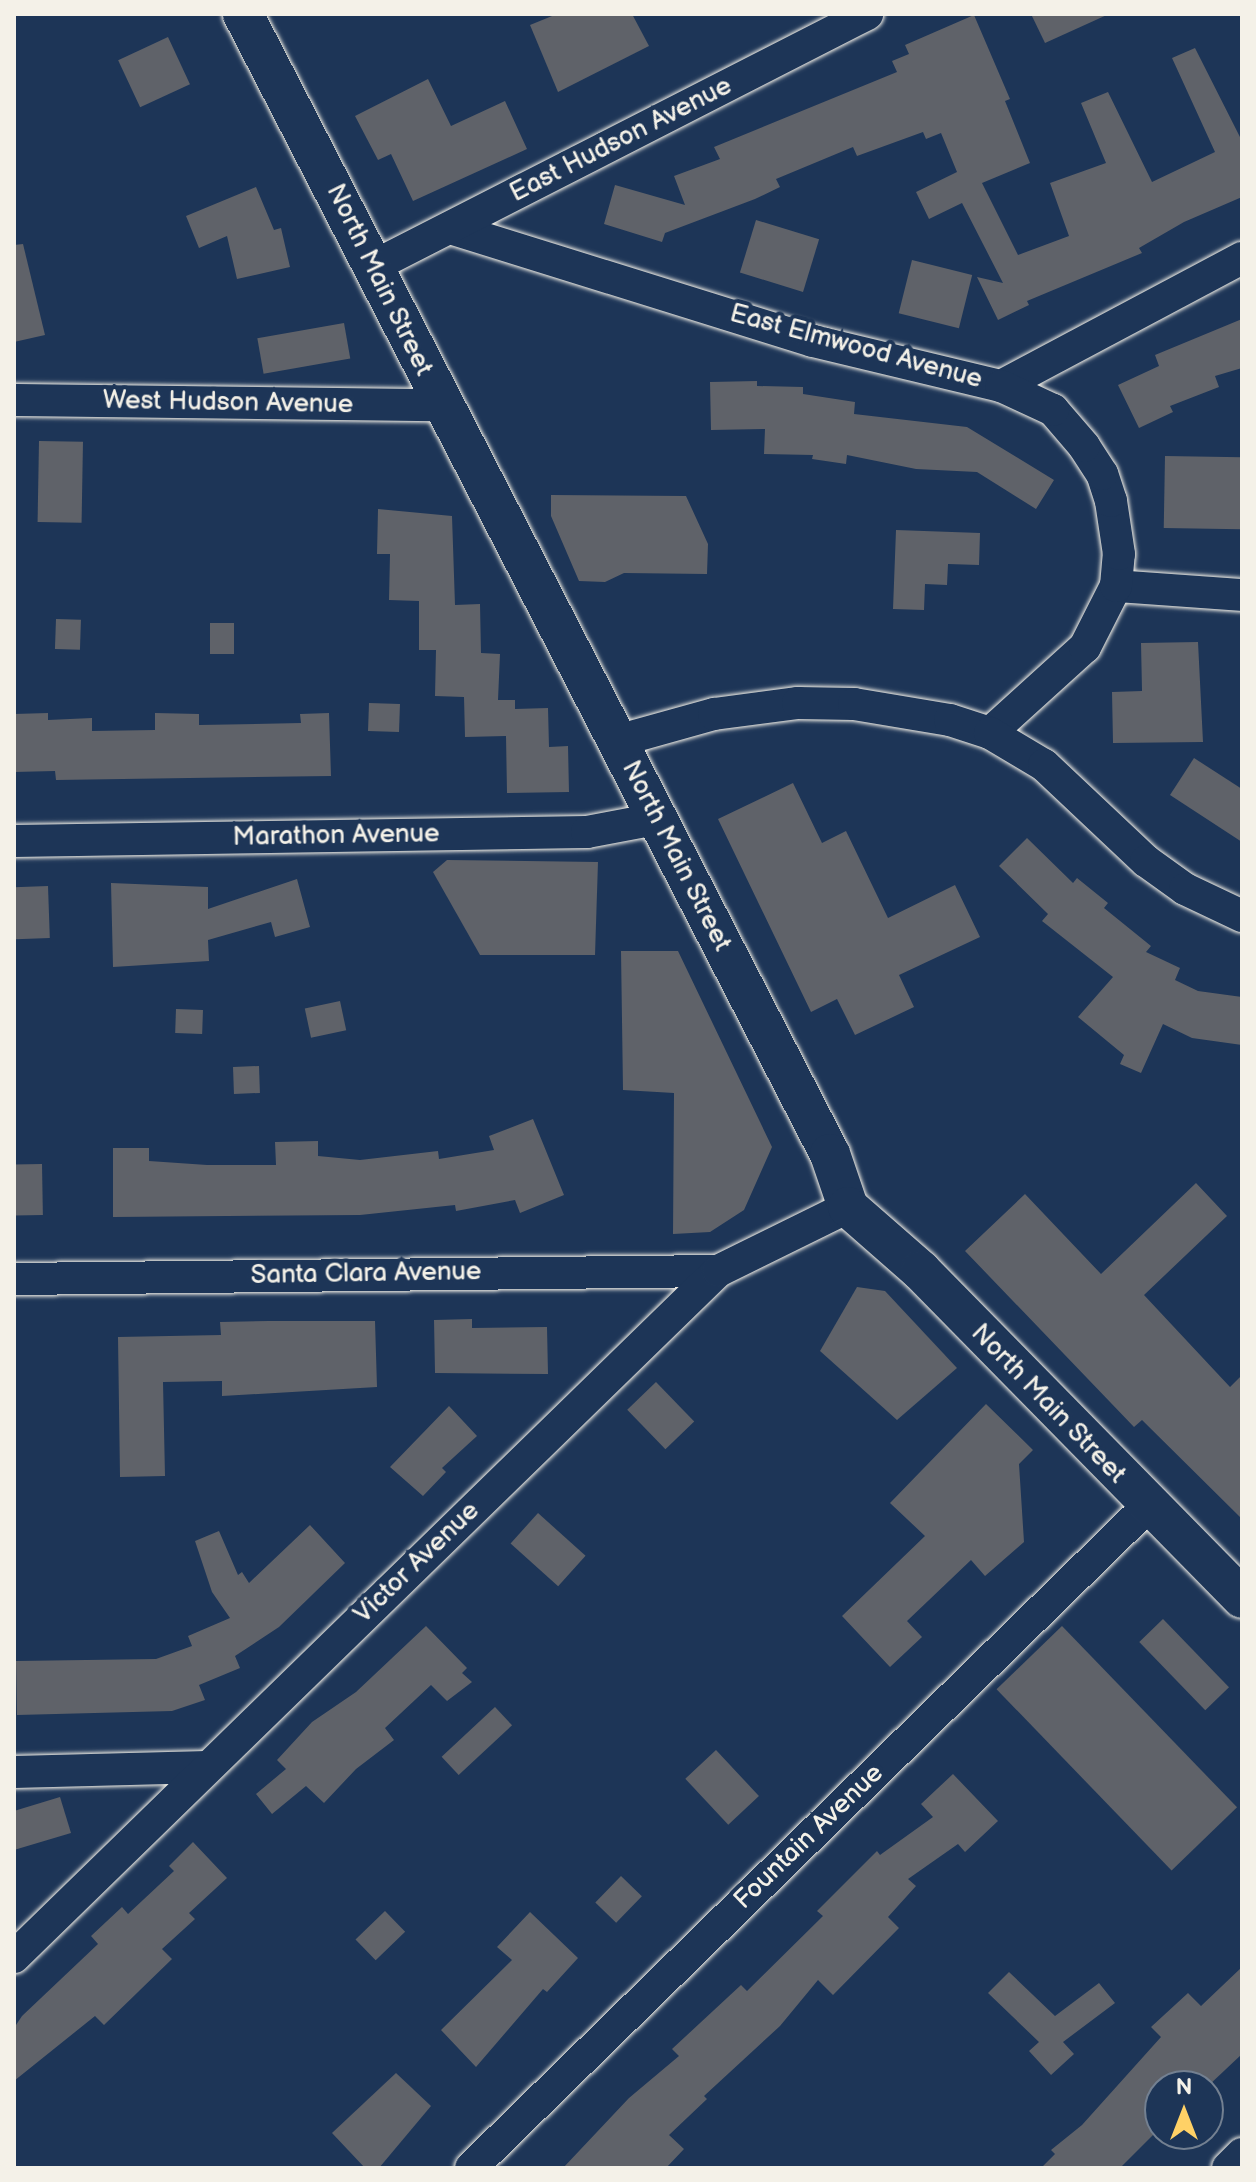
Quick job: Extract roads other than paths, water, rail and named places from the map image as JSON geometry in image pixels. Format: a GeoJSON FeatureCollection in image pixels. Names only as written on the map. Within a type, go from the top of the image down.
{"type":"FeatureCollection","features":[{"type":"Feature","properties":{"kind":"main road","name":"North Main Street"},"geometry":{"type":"LineString","coordinates":[[243,14],[374,266],[441,405],[830,1154],[848,1207],[921,1271],[1147,1507],[1242,1598]]}},
{"type":"Feature","properties":{"kind":"street","name":"East Hudson Avenue"},"geometry":{"type":"LineString","coordinates":[[374,266],[867,14]]}},
{"type":"Feature","properties":{"kind":"street","name":"East Elmwood Avenue"},"geometry":{"type":"LineString","coordinates":[[450,228],[813,341],[1001,386],[1242,258]]}},
{"type":"Feature","properties":{"kind":"street"},"geometry":{"type":"LineString","coordinates":[[990,733],[1085,647],[1116,586],[1117,531],[1102,474],[1053,410],[1001,386]]}},
{"type":"Feature","properties":{"kind":"street","name":"West Hudson Avenue"},"geometry":{"type":"LineString","coordinates":[[14,400],[441,405]]}},
{"type":"Feature","properties":{"kind":"street"},"geometry":{"type":"LineString","coordinates":[[1116,586],[1242,595]]}},
{"type":"Feature","properties":{"kind":"street"},"geometry":{"type":"LineString","coordinates":[[617,741],[714,714],[798,703],[854,704],[950,720],[990,733],[1077,791],[1146,861],[1185,889],[1242,916]]}},
{"type":"Feature","properties":{"kind":"street","name":"Marathon Avenue"},"geometry":{"type":"LineString","coordinates":[[14,841],[587,832],[656,819]]}},
{"type":"Feature","properties":{"kind":"street","name":"Victor Avenue"},"geometry":{"type":"LineString","coordinates":[[14,1957],[718,1271],[848,1207]]}},
{"type":"Feature","properties":{"kind":"street","name":"Santa Clara Avenue"},"geometry":{"type":"LineString","coordinates":[[14,1279],[718,1271]]}},
{"type":"Feature","properties":{"kind":"street","name":"Fountain Avenue"},"geometry":{"type":"LineString","coordinates":[[471,2168],[1147,1507]]}},
{"type":"Feature","properties":{"kind":"street"},"geometry":{"type":"LineString","coordinates":[[14,1772],[207,1767]]}},
{"type":"Feature","properties":{"kind":"street"},"geometry":{"type":"LineString","coordinates":[[1228,2168],[1242,2154]]}}]}
